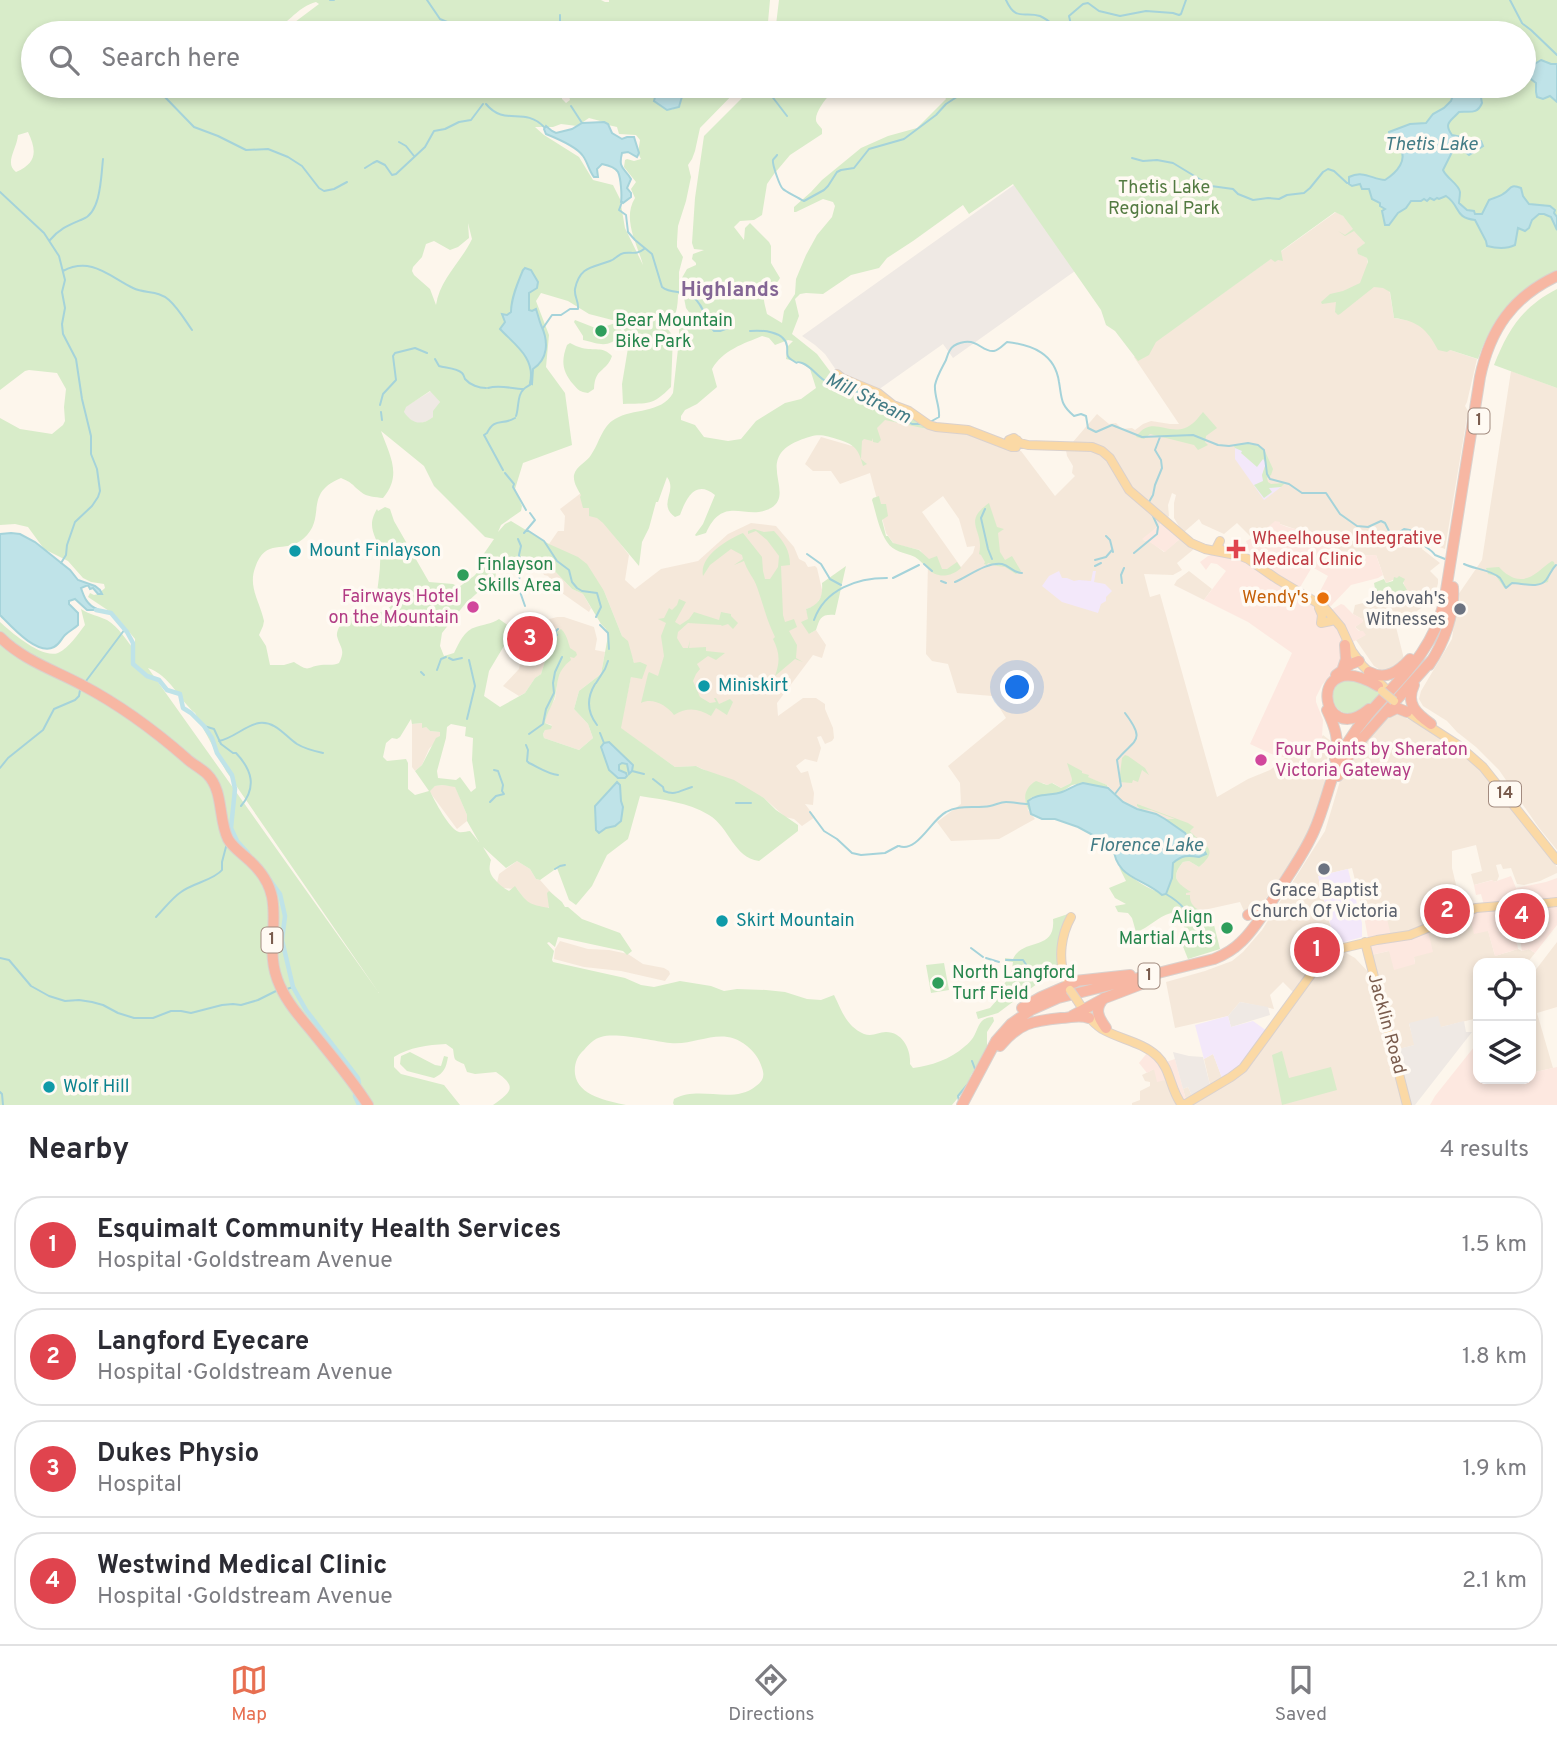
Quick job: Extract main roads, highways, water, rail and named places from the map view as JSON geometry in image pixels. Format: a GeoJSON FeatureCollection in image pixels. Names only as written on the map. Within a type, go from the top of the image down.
{"type":"FeatureCollection","features":[{"type":"Feature","properties":{"kind":"highway","name":"1"},"geometry":{"type":"LineString","coordinates":[[1207,963],[1227,953],[1253,928],[1295,866],[1314,831],[1337,763],[1351,738],[1417,661],[1435,631],[1444,603],[1480,377],[1490,341],[1520,300],[1557,276]]}},
{"type":"Feature","properties":{"kind":"highway","name":"1"},"geometry":{"type":"LineString","coordinates":[[964,1105],[987,1059],[1006,1029],[1038,1006],[1058,998],[1207,963],[1232,954],[1253,934],[1314,839],[1336,775],[1349,748],[1430,652],[1447,616],[1492,352],[1503,329],[1517,311],[1533,296],[1557,282]]}},
{"type":"Feature","properties":{"kind":"highway"},"geometry":{"type":"LineString","coordinates":[[1382,688],[1355,676],[1339,677],[1329,686],[1328,704],[1335,714],[1345,718],[1365,713],[1414,658],[1434,616],[1462,492]]}},
{"type":"Feature","properties":{"kind":"highway"},"geometry":{"type":"LineString","coordinates":[[1431,724],[1416,712],[1411,705],[1410,696],[1412,687],[1442,642],[1448,625],[1453,587]]}},
{"type":"Feature","properties":{"kind":"highway"},"geometry":{"type":"LineString","coordinates":[[1368,672],[1385,676],[1403,667],[1420,646],[1434,616]]}},
{"type":"Feature","properties":{"kind":"highway","name":"1"},"geometry":{"type":"LineString","coordinates":[[0,639],[22,657],[114,706],[206,772],[216,775],[216,787],[228,838],[234,847],[257,867],[270,891],[273,907],[271,947],[282,992],[368,1105]]}},
{"type":"Feature","properties":{"kind":"highway"},"geometry":{"type":"LineString","coordinates":[[1338,674],[1353,654]]}},
{"type":"Feature","properties":{"kind":"highway"},"geometry":{"type":"LineString","coordinates":[[1325,798],[1338,743],[1324,692],[1329,682],[1345,665],[1346,659],[1353,654]]}},
{"type":"Feature","properties":{"kind":"highway"},"geometry":{"type":"LineString","coordinates":[[1314,839],[1343,766],[1360,741],[1432,660]]}},
{"type":"Feature","properties":{"kind":"highway"},"geometry":{"type":"LineString","coordinates":[[1383,716],[1397,708],[1407,712]]}},
{"type":"Feature","properties":{"kind":"highway"},"geometry":{"type":"LineString","coordinates":[[1248,915],[1264,909],[1295,866]]}},
{"type":"Feature","properties":{"kind":"highway"},"geometry":{"type":"LineString","coordinates":[[1065,973],[1071,980],[1082,980],[1207,963]]}},
{"type":"Feature","properties":{"kind":"highway"},"geometry":{"type":"LineString","coordinates":[[987,1059],[1022,1026],[1038,1020],[1072,1016],[1083,1007],[1105,998],[1144,983],[1202,968],[1207,963]]}},
{"type":"Feature","properties":{"kind":"highway"},"geometry":{"type":"LineString","coordinates":[[1054,991],[1062,983],[1065,973]]}},
{"type":"Feature","properties":{"kind":"highway"},"geometry":{"type":"LineString","coordinates":[[987,1059],[995,1039],[1010,1019],[1033,1001],[1054,991],[1071,987],[1082,980]]}},
{"type":"Feature","properties":{"kind":"highway"},"geometry":{"type":"LineString","coordinates":[[1105,998],[1097,1012],[1106,1028]]}},
{"type":"Feature","properties":{"kind":"main road"},"geometry":{"type":"LineString","coordinates":[[837,374],[878,393],[893,405],[909,411],[936,428],[968,430],[1010,443],[1092,447],[1102,451],[1110,458],[1132,493],[1203,552],[1202,556]]}},
{"type":"Feature","properties":{"kind":"main road"},"geometry":{"type":"LineString","coordinates":[[1220,541],[1217,547],[1254,565],[1274,581],[1319,608],[1353,654],[1396,701]]}},
{"type":"Feature","properties":{"kind":"main road"},"geometry":{"type":"LineString","coordinates":[[1197,547],[1251,561],[1324,607],[1341,627],[1353,654],[1382,688]]}},
{"type":"Feature","properties":{"kind":"main road"},"geometry":{"type":"LineString","coordinates":[[1332,610],[1345,630],[1353,654]]}},
{"type":"Feature","properties":{"kind":"main road","name":"14"},"geometry":{"type":"LineString","coordinates":[[1396,701],[1407,712],[1458,746],[1483,767],[1557,860]]}},
{"type":"Feature","properties":{"kind":"main road","name":"14"},"geometry":{"type":"LineString","coordinates":[[1396,701],[1462,744],[1489,769],[1557,855]]}},
{"type":"Feature","properties":{"kind":"main road"},"geometry":{"type":"LineString","coordinates":[[1065,973],[1064,948],[1071,917],[1061,950],[1065,973],[1071,987],[1083,1007],[1105,1030],[1159,1058],[1167,1070],[1175,1095],[1183,1105],[1243,1068],[1310,976],[1327,955],[1335,950],[1410,935],[1476,908],[1557,902]]}},
{"type":"Feature","properties":{"kind":"main road","name":"Jacklin Road"},"geometry":{"type":"LineString","coordinates":[[1365,942],[1407,1105]]}},
{"type":"Feature","properties":{"kind":"main road"},"geometry":{"type":"LineString","coordinates":[[1083,1007],[1117,1035]]}},
{"type":"Feature","properties":{"kind":"water"},"geometry":{"type":"Polygon","coordinates":[[[1541,60],[1557,64],[1557,102],[1550,96],[1543,99],[1537,97],[1536,63],[1541,60]]]}},
{"type":"Feature","properties":{"kind":"water"},"geometry":{"type":"Polygon","coordinates":[[[655,98],[682,98],[679,107],[667,110],[654,101],[655,98]]]}},
{"type":"Feature","properties":{"kind":"water","name":"Thetis Lake"},"geometry":{"type":"Polygon","coordinates":[[[1452,98],[1481,98],[1482,103],[1473,112],[1459,112],[1448,125],[1452,135],[1481,141],[1483,146],[1469,155],[1456,149],[1443,170],[1459,189],[1459,203],[1475,214],[1482,214],[1489,200],[1512,187],[1521,188],[1529,204],[1550,206],[1555,210],[1557,230],[1551,217],[1539,214],[1525,231],[1518,228],[1515,245],[1501,248],[1487,246],[1475,220],[1464,217],[1446,196],[1434,200],[1430,198],[1427,201],[1411,201],[1389,225],[1385,225],[1382,211],[1385,209],[1372,199],[1369,189],[1362,189],[1360,184],[1349,184],[1349,177],[1354,175],[1385,180],[1393,174],[1403,156],[1389,132],[1410,124],[1426,123],[1433,114],[1452,98]]]}},
{"type":"Feature","properties":{"kind":"water"},"geometry":{"type":"Polygon","coordinates":[[[604,122],[612,133],[622,139],[634,137],[639,153],[637,157],[628,152],[622,153],[621,165],[631,179],[627,188],[631,197],[623,203],[617,170],[602,164],[597,169],[598,177],[594,177],[580,153],[546,134],[544,129],[546,126],[556,133],[582,123],[604,122]]]}},
{"type":"Feature","properties":{"kind":"water"},"geometry":{"type":"Polygon","coordinates":[[[525,268],[531,270],[538,282],[537,288],[529,293],[529,310],[536,309],[546,344],[542,360],[533,369],[532,384],[527,359],[500,329],[505,322],[502,314],[511,312],[515,290],[525,268]]]}},
{"type":"Feature","properties":{"kind":"water"},"geometry":{"type":"Polygon","coordinates":[[[0,534],[20,534],[35,542],[70,570],[78,580],[95,586],[102,594],[90,589],[88,585],[81,588],[86,600],[96,610],[87,610],[75,599],[69,601],[78,613],[78,625],[54,647],[47,649],[32,644],[0,615],[0,534]]]}},
{"type":"Feature","properties":{"kind":"water"},"geometry":{"type":"Polygon","coordinates":[[[609,742],[633,765],[629,774],[627,764],[619,765],[619,770],[626,773],[625,778],[618,778],[609,770],[601,747],[609,742]]]}},
{"type":"Feature","properties":{"kind":"water"},"geometry":{"type":"Polygon","coordinates":[[[617,782],[620,785],[623,807],[621,821],[599,833],[596,830],[595,806],[617,782]]]}},
{"type":"Feature","properties":{"kind":"water","name":"Florence Lake"},"geometry":{"type":"Polygon","coordinates":[[[1083,783],[1108,788],[1123,802],[1165,819],[1185,833],[1190,841],[1201,845],[1206,854],[1199,857],[1182,857],[1173,863],[1172,878],[1166,894],[1162,895],[1124,871],[1115,857],[1113,846],[1109,845],[1107,840],[1055,819],[1042,819],[1031,814],[1028,801],[1032,798],[1062,792],[1083,783]]]}},
{"type":"Feature","properties":{"kind":"waterway","name":"Mill Stream"},"geometry":{"type":"LineString","coordinates":[[427,0],[440,19],[445,21]]}},
{"type":"Feature","properties":{"kind":"waterway"},"geometry":{"type":"LineString","coordinates":[[1006,0],[1017,13],[1040,16],[1049,21]]}},
{"type":"Feature","properties":{"kind":"waterway"},"geometry":{"type":"LineString","coordinates":[[1070,21],[1069,16],[1088,3],[1099,11],[1120,16],[1146,11],[1179,15],[1186,0]]}},
{"type":"Feature","properties":{"kind":"waterway"},"geometry":{"type":"LineString","coordinates":[[1510,0],[1521,21]]}},
{"type":"Feature","properties":{"kind":"waterway"},"geometry":{"type":"LineString","coordinates":[[560,15],[560,21]]}},
{"type":"Feature","properties":{"kind":"waterway"},"geometry":{"type":"LineString","coordinates":[[1536,35],[1557,55]]}},
{"type":"Feature","properties":{"kind":"waterway"},"geometry":{"type":"LineString","coordinates":[[166,98],[194,127],[246,150],[268,149],[288,157],[302,166],[324,191],[347,182]]}},
{"type":"Feature","properties":{"kind":"waterway"},"geometry":{"type":"LineString","coordinates":[[773,98],[787,116]]}},
{"type":"Feature","properties":{"kind":"waterway"},"geometry":{"type":"LineString","coordinates":[[777,155],[773,162],[782,187],[804,201],[824,190],[837,172],[854,168],[869,149],[904,139],[955,98]]}},
{"type":"Feature","properties":{"kind":"waterway"},"geometry":{"type":"LineString","coordinates":[[365,168],[377,161],[385,165],[392,175],[396,174],[425,147],[434,131],[471,120],[483,104]]}},
{"type":"Feature","properties":{"kind":"waterway","name":"Mill Stream"},"geometry":{"type":"LineString","coordinates":[[486,104],[500,114],[529,118],[544,127]]}},
{"type":"Feature","properties":{"kind":"waterway"},"geometry":{"type":"LineString","coordinates":[[571,106],[582,123]]}},
{"type":"Feature","properties":{"kind":"waterway"},"geometry":{"type":"LineString","coordinates":[[399,142],[414,156]]}},
{"type":"Feature","properties":{"kind":"waterway"},"geometry":{"type":"LineString","coordinates":[[1132,158],[1173,163],[1211,186],[1233,189],[1253,200],[1279,199],[1304,193],[1328,169],[1349,183]]}},
{"type":"Feature","properties":{"kind":"waterway"},"geometry":{"type":"LineString","coordinates":[[50,240],[61,230],[89,215],[93,209],[99,193],[103,159]]}},
{"type":"Feature","properties":{"kind":"waterway"},"geometry":{"type":"LineString","coordinates":[[0,192],[44,233],[59,256],[65,280],[62,292],[65,308],[63,334],[76,359],[91,436],[91,454],[97,469],[100,491],[98,497],[75,522],[66,555],[61,563]]}},
{"type":"Feature","properties":{"kind":"waterway","name":"Mill Stream"},"geometry":{"type":"LineString","coordinates":[[622,202],[619,210],[626,215],[628,232],[652,254],[662,287],[693,297],[714,331],[731,327]]}},
{"type":"Feature","properties":{"kind":"waterway"},"geometry":{"type":"LineString","coordinates":[[543,328],[552,315],[578,309],[575,289],[584,272],[622,254],[637,253],[644,249]]}},
{"type":"Feature","properties":{"kind":"waterway"},"geometry":{"type":"LineString","coordinates":[[63,271],[73,267],[91,267],[133,288],[160,295],[169,300],[192,330]]}},
{"type":"Feature","properties":{"kind":"waterway","name":"Mill Stream"},"geometry":{"type":"LineString","coordinates":[[750,331],[777,334],[785,341],[788,356],[796,363],[805,364],[827,382],[862,394],[912,424],[922,424]]}},
{"type":"Feature","properties":{"kind":"waterway","name":"Mill Stream"},"geometry":{"type":"LineString","coordinates":[[930,422],[939,417],[935,385],[952,348],[968,342],[991,351],[998,350],[1007,342],[1026,346],[1041,353],[1053,364],[1064,404],[1074,416],[1086,416],[1088,428],[1096,432],[1112,425],[1142,437],[1193,435],[1218,445],[1258,445],[1264,450],[1270,479],[1289,484],[1302,493],[1326,493],[1340,514],[1357,526],[1368,527],[1381,521],[1391,535],[1404,529],[1415,532],[1426,547],[1445,559]]}},
{"type":"Feature","properties":{"kind":"waterway"},"geometry":{"type":"LineString","coordinates":[[380,405],[383,394],[396,380],[393,356],[395,353],[415,348],[427,353]]}},
{"type":"Feature","properties":{"kind":"waterway"},"geometry":{"type":"LineString","coordinates":[[435,359],[439,366],[457,370],[469,383],[486,388]]}},
{"type":"Feature","properties":{"kind":"waterway"},"geometry":{"type":"LineString","coordinates":[[516,416],[521,392],[531,384]]}},
{"type":"Feature","properties":{"kind":"waterway"},"geometry":{"type":"LineString","coordinates":[[488,388],[524,389]]}},
{"type":"Feature","properties":{"kind":"waterway"},"geometry":{"type":"LineString","coordinates":[[381,412],[382,420]]}},
{"type":"Feature","properties":{"kind":"waterway"},"geometry":{"type":"LineString","coordinates":[[503,470],[484,435],[496,423],[515,418]]}},
{"type":"Feature","properties":{"kind":"waterway"},"geometry":{"type":"LineString","coordinates":[[1149,502],[1162,468],[1155,450],[1160,437]]}},
{"type":"Feature","properties":{"kind":"waterway"},"geometry":{"type":"LineString","coordinates":[[505,473],[514,484],[513,487],[526,510]]}},
{"type":"Feature","properties":{"kind":"waterway"},"geometry":{"type":"LineString","coordinates":[[985,509],[981,518],[992,559]]}},
{"type":"Feature","properties":{"kind":"waterway"},"geometry":{"type":"LineString","coordinates":[[524,533],[535,520],[530,513]]}},
{"type":"Feature","properties":{"kind":"waterway"},"geometry":{"type":"LineString","coordinates":[[1134,553],[1157,534],[1158,527],[1152,514]]}},
{"type":"Feature","properties":{"kind":"waterway"},"geometry":{"type":"LineString","coordinates":[[527,530],[544,541],[557,561],[569,570],[572,582],[577,588],[597,593],[601,607],[596,617]]}},
{"type":"Feature","properties":{"kind":"waterway"},"geometry":{"type":"LineString","coordinates":[[1106,536],[1113,552]]}},
{"type":"Feature","properties":{"kind":"waterway"},"geometry":{"type":"LineString","coordinates":[[518,539],[521,546],[518,586],[525,606]]}},
{"type":"Feature","properties":{"kind":"waterway"},"geometry":{"type":"LineString","coordinates":[[1095,560],[1106,557],[1112,550]]}},
{"type":"Feature","properties":{"kind":"waterway"},"geometry":{"type":"LineString","coordinates":[[807,554],[821,564],[830,579],[841,585]]}},
{"type":"Feature","properties":{"kind":"waterway"},"geometry":{"type":"LineString","coordinates":[[1095,566],[1101,563]]}},
{"type":"Feature","properties":{"kind":"waterway"},"geometry":{"type":"LineString","coordinates":[[924,564],[932,571]]}},
{"type":"Feature","properties":{"kind":"waterway"},"geometry":{"type":"LineString","coordinates":[[955,582],[996,564],[1022,573]]}},
{"type":"Feature","properties":{"kind":"waterway","name":"Mill Stream"},"geometry":{"type":"LineString","coordinates":[[1464,564],[1497,575],[1506,588],[1512,583],[1543,583],[1556,565]]}},
{"type":"Feature","properties":{"kind":"waterway"},"geometry":{"type":"LineString","coordinates":[[893,578],[919,565]]}},
{"type":"Feature","properties":{"kind":"waterway"},"geometry":{"type":"LineString","coordinates":[[1122,583],[1124,568]]}},
{"type":"Feature","properties":{"kind":"waterway"},"geometry":{"type":"LineString","coordinates":[[814,620],[826,600],[843,587],[864,580],[887,578]]}},
{"type":"Feature","properties":{"kind":"waterway"},"geometry":{"type":"LineString","coordinates":[[941,581],[946,583]]}},
{"type":"Feature","properties":{"kind":"waterway"},"geometry":{"type":"LineString","coordinates":[[96,610],[111,613],[133,643],[133,664],[147,676],[159,680],[167,690],[180,694],[183,708],[204,726],[212,738],[217,753],[232,775],[235,789],[231,828],[237,841],[248,853]]}},
{"type":"Feature","properties":{"kind":"waterway"},"geometry":{"type":"LineString","coordinates":[[600,625],[608,633],[609,649]]}},
{"type":"Feature","properties":{"kind":"waterway"},"geometry":{"type":"LineString","coordinates":[[86,681],[125,629]]}},
{"type":"Feature","properties":{"kind":"waterway"},"geometry":{"type":"LineString","coordinates":[[557,635],[555,632],[558,629]]}},
{"type":"Feature","properties":{"kind":"waterway"},"geometry":{"type":"LineString","coordinates":[[437,670],[441,659],[446,657]]}},
{"type":"Feature","properties":{"kind":"waterway"},"geometry":{"type":"LineString","coordinates":[[529,734],[543,724],[546,709],[554,693],[555,672],[562,657]]}},
{"type":"Feature","properties":{"kind":"waterway"},"geometry":{"type":"LineString","coordinates":[[449,658],[462,658]]}},
{"type":"Feature","properties":{"kind":"waterway"},"geometry":{"type":"LineString","coordinates":[[467,719],[475,686],[469,660]]}},
{"type":"Feature","properties":{"kind":"waterway"},"geometry":{"type":"LineString","coordinates":[[596,683],[608,661]]}},
{"type":"Feature","properties":{"kind":"waterway"},"geometry":{"type":"LineString","coordinates":[[421,672],[424,675]]}},
{"type":"Feature","properties":{"kind":"waterway"},"geometry":{"type":"LineString","coordinates":[[595,684],[589,705],[597,725]]}},
{"type":"Feature","properties":{"kind":"waterway"},"geometry":{"type":"LineString","coordinates":[[0,768],[8,758],[43,730],[54,709],[75,700],[80,690]]}},
{"type":"Feature","properties":{"kind":"waterway"},"geometry":{"type":"LineString","coordinates":[[1115,794],[1121,786],[1117,760],[1133,744],[1137,735],[1125,713]]}},
{"type":"Feature","properties":{"kind":"waterway"},"geometry":{"type":"LineString","coordinates":[[219,741],[259,723],[265,723],[275,727],[300,746],[323,753]]}},
{"type":"Feature","properties":{"kind":"waterway"},"geometry":{"type":"LineString","coordinates":[[204,726],[214,729],[221,744],[236,753],[249,772],[251,785],[241,806]]}},
{"type":"Feature","properties":{"kind":"waterway"},"geometry":{"type":"LineString","coordinates":[[600,733],[604,743]]}},
{"type":"Feature","properties":{"kind":"waterway"},"geometry":{"type":"LineString","coordinates":[[526,745],[529,763],[558,775]]}},
{"type":"Feature","properties":{"kind":"waterway"},"geometry":{"type":"LineString","coordinates":[[490,802],[496,796],[504,794],[498,771],[494,770]]}},
{"type":"Feature","properties":{"kind":"waterway"},"geometry":{"type":"LineString","coordinates":[[632,771],[644,774]]}},
{"type":"Feature","properties":{"kind":"waterway"},"geometry":{"type":"LineString","coordinates":[[653,779],[668,792],[675,793],[692,787]]}},
{"type":"Feature","properties":{"kind":"waterway"},"geometry":{"type":"LineString","coordinates":[[899,846],[912,845],[940,816],[951,810],[992,806],[1004,802],[1028,804]]}},
{"type":"Feature","properties":{"kind":"waterway"},"geometry":{"type":"LineString","coordinates":[[736,803],[751,803]]}},
{"type":"Feature","properties":{"kind":"waterway"},"geometry":{"type":"LineString","coordinates":[[810,812],[824,831],[852,853],[885,853],[898,846]]}},
{"type":"Feature","properties":{"kind":"waterway"},"geometry":{"type":"LineString","coordinates":[[156,917],[181,892],[222,870],[227,843]]}},
{"type":"Feature","properties":{"kind":"waterway"},"geometry":{"type":"LineString","coordinates":[[555,869],[565,865]]}},
{"type":"Feature","properties":{"kind":"waterway"},"geometry":{"type":"LineString","coordinates":[[267,876],[280,894],[285,916],[282,940],[293,987],[306,1010],[358,1078],[355,1096],[359,1105]]}},
{"type":"Feature","properties":{"kind":"waterway"},"geometry":{"type":"LineString","coordinates":[[1166,894],[1184,908],[1196,928]]}},
{"type":"Feature","properties":{"kind":"waterway"},"geometry":{"type":"LineString","coordinates":[[971,948],[983,957]]}},
{"type":"Feature","properties":{"kind":"waterway"},"geometry":{"type":"LineString","coordinates":[[0,958],[9,960],[31,986],[49,996],[65,1001],[92,1002],[134,1018],[153,1018],[171,1011],[191,1013],[222,1005],[241,1005],[278,990]]}},
{"type":"Feature","properties":{"kind":"waterway"},"geometry":{"type":"LineString","coordinates":[[986,958],[999,962]]}},
{"type":"Feature","properties":{"kind":"waterway"},"geometry":{"type":"LineString","coordinates":[[1006,960],[1023,960],[1027,966]]}},
{"type":"Feature","properties":{"kind":"waterway"},"geometry":{"type":"LineString","coordinates":[[287,989],[293,987]]}},
{"type":"Feature","properties":{"kind":"waterway"},"geometry":{"type":"LineString","coordinates":[[972,1061],[975,1069]]}},
{"type":"Feature","properties":{"kind":"waterway"},"geometry":{"type":"LineString","coordinates":[[959,1101],[958,1096],[967,1085]]}},
{"type":"Feature","properties":{"kind":"waterway"},"geometry":{"type":"LineString","coordinates":[[0,1092],[3,1105]]}},
{"type":"Feature","properties":{"kind":"place","name":"Bear Mountain Bike Park"},"geometry":{"type":"Point","coordinates":[601,331]}},
{"type":"Feature","properties":{"kind":"place","name":"Wheelhouse Integrative Medical Clinic"},"geometry":{"type":"Point","coordinates":[1236,549]}},
{"type":"Feature","properties":{"kind":"place","name":"Mount Finlayson"},"geometry":{"type":"Point","coordinates":[295,551]}},
{"type":"Feature","properties":{"kind":"place","name":"Finlayson Skills Area"},"geometry":{"type":"Point","coordinates":[463,575]}},
{"type":"Feature","properties":{"kind":"place","name":"Wendy's"},"geometry":{"type":"Point","coordinates":[1323,598]}},
{"type":"Feature","properties":{"kind":"place","name":"Fairways Hotel on the Mountain"},"geometry":{"type":"Point","coordinates":[473,607]}},
{"type":"Feature","properties":{"kind":"place","name":"Jehovah's Witnesses"},"geometry":{"type":"Point","coordinates":[1460,609]}},
{"type":"Feature","properties":{"kind":"place","name":"Dukes Physio"},"geometry":{"type":"Point","coordinates":[530,639]}},
{"type":"Feature","properties":{"kind":"place","name":"Miniskirt"},"geometry":{"type":"Point","coordinates":[704,686]}},
{"type":"Feature","properties":{"kind":"place","name":"Four Points by Sheraton Victoria Gateway"},"geometry":{"type":"Point","coordinates":[1261,760]}},
{"type":"Feature","properties":{"kind":"place","name":"Grace Baptist Church Of Victoria"},"geometry":{"type":"Point","coordinates":[1324,869]}},
{"type":"Feature","properties":{"kind":"place","name":"Langford Eyecare"},"geometry":{"type":"Point","coordinates":[1447,911]}},
{"type":"Feature","properties":{"kind":"place","name":"Westwind Medical Clinic"},"geometry":{"type":"Point","coordinates":[1522,916]}},
{"type":"Feature","properties":{"kind":"place","name":"Skirt Mountain"},"geometry":{"type":"Point","coordinates":[722,921]}},
{"type":"Feature","properties":{"kind":"place","name":"Align Martial Arts"},"geometry":{"type":"Point","coordinates":[1227,928]}},
{"type":"Feature","properties":{"kind":"place","name":"Esquimalt Community Health Services"},"geometry":{"type":"Point","coordinates":[1317,950]}},
{"type":"Feature","properties":{"kind":"place","name":"North Langford Turf Field"},"geometry":{"type":"Point","coordinates":[938,983]}},
{"type":"Feature","properties":{"kind":"place","name":"Wolf Hill"},"geometry":{"type":"Point","coordinates":[49,1087]}},
{"type":"Feature","properties":{"kind":"district","name":"Highlands"},"geometry":{"type":"Point","coordinates":[730,290]}},
{"type":"Feature","properties":{"kind":"park label","name":"Thetis Lake Regional Park"},"geometry":{"type":"Point","coordinates":[1164,198]}}]}
